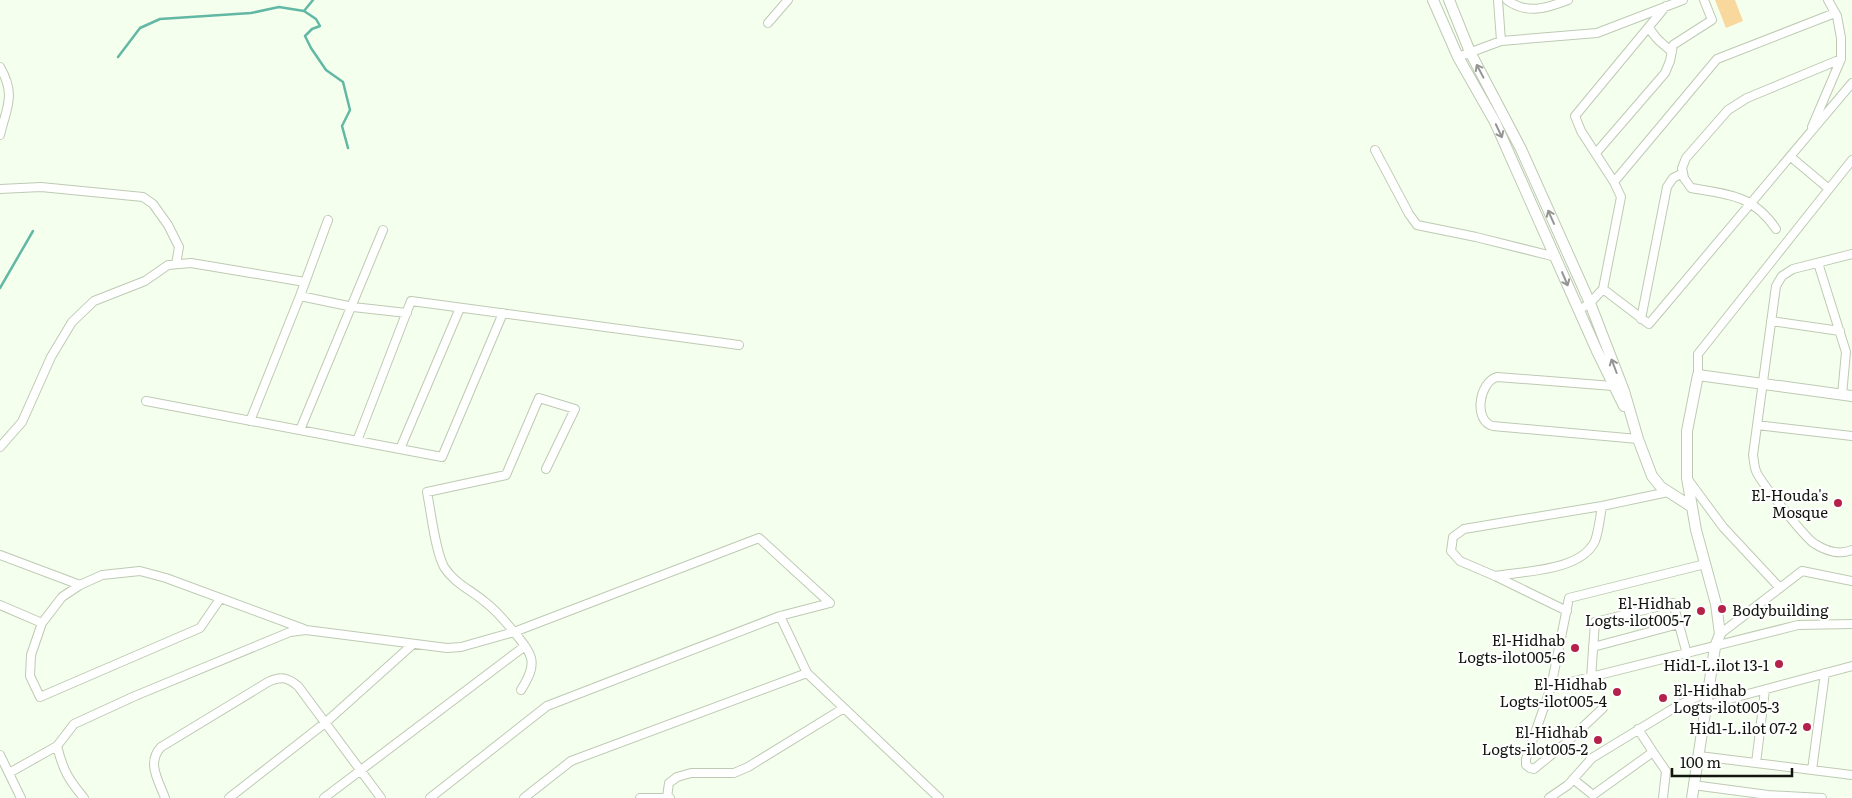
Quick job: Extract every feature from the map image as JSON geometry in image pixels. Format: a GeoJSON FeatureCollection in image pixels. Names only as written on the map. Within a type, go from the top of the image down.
{"type":"FeatureCollection","features":[{"type":"Feature","properties":{"kind":"street"},"geometry":{"type":"LineString","coordinates":[[768,23],[788,0]]}},
{"type":"Feature","properties":{"kind":"street"},"geometry":{"type":"LineString","coordinates":[[1433,0],[1458,57],[1495,122],[1613,386],[1629,413]]}},
{"type":"Feature","properties":{"kind":"street"},"geometry":{"type":"LineString","coordinates":[[1449,0],[1470,52],[1521,149],[1590,303],[1624,391],[1629,413],[1652,476],[1668,492],[1692,507]]}},
{"type":"Feature","properties":{"kind":"street"},"geometry":{"type":"LineString","coordinates":[[1498,0],[1501,41]]}},
{"type":"Feature","properties":{"kind":"street"},"geometry":{"type":"LineString","coordinates":[[1508,0],[1516,6],[1525,9],[1553,6],[1568,0]]}},
{"type":"Feature","properties":{"kind":"street"},"geometry":{"type":"LineString","coordinates":[[1458,57],[1501,41],[1597,33],[1683,0]]}},
{"type":"Feature","properties":{"kind":"street"},"geometry":{"type":"LineString","coordinates":[[1596,152],[1664,73],[1670,61],[1673,45],[1712,20],[1704,0]]}},
{"type":"Feature","properties":{"kind":"street"},"geometry":{"type":"LineString","coordinates":[[1809,135],[1840,60],[1841,38],[1835,12],[1828,0]]}},
{"type":"Feature","properties":{"kind":"street"},"geometry":{"type":"LineString","coordinates":[[1579,310],[1590,303],[1603,289],[1620,197],[1614,182],[1581,131],[1576,116],[1666,6]]}},
{"type":"Feature","properties":{"kind":"street"},"geometry":{"type":"LineString","coordinates":[[1614,182],[1717,59],[1835,12]]}},
{"type":"Feature","properties":{"kind":"street"},"geometry":{"type":"LineString","coordinates":[[1649,27],[1659,41],[1672,52]]}},
{"type":"Feature","properties":{"kind":"street"},"geometry":{"type":"LineString","coordinates":[[1776,229],[1752,203],[1727,193],[1691,188],[1684,178],[1682,168],[1686,158],[1728,110],[1747,98],[1840,60]]}},
{"type":"Feature","properties":{"kind":"street"},"geometry":{"type":"LineString","coordinates":[[0,67],[7,80],[10,92],[9,103],[0,135]]}},
{"type":"Feature","properties":{"kind":"street"},"geometry":{"type":"LineString","coordinates":[[1603,289],[1648,324],[1852,83]]}},
{"type":"Feature","properties":{"kind":"street"},"geometry":{"type":"LineString","coordinates":[[1375,150],[1409,214],[1417,225],[1476,237],[1556,257]]}},
{"type":"Feature","properties":{"kind":"street"},"geometry":{"type":"LineString","coordinates":[[1791,157],[1829,189]]}},
{"type":"Feature","properties":{"kind":"street"},"geometry":{"type":"LineString","coordinates":[[1692,798],[1700,756],[1708,692],[1720,634],[1716,604],[1696,530],[1687,478],[1687,431],[1698,375],[1698,354],[1852,160]]}},
{"type":"Feature","properties":{"kind":"street"},"geometry":{"type":"LineString","coordinates":[[1641,318],[1667,187],[1673,178],[1683,173]]}},
{"type":"Feature","properties":{"kind":"street"},"geometry":{"type":"LineString","coordinates":[[1526,189],[1537,185]]}},
{"type":"Feature","properties":{"kind":"street"},"geometry":{"type":"LineString","coordinates":[[0,189],[41,187],[143,197],[154,204],[168,225],[179,247],[176,264]]}},
{"type":"Feature","properties":{"kind":"street"},"geometry":{"type":"LineString","coordinates":[[250,421],[306,282],[328,220]]}},
{"type":"Feature","properties":{"kind":"street"},"geometry":{"type":"LineString","coordinates":[[300,430],[353,308],[384,230]]}},
{"type":"Feature","properties":{"kind":"street"},"geometry":{"type":"LineString","coordinates":[[1852,254],[1793,269],[1782,276],[1776,286],[1753,455],[1756,472],[1814,544],[1830,551],[1844,553],[1852,550]]}},
{"type":"Feature","properties":{"kind":"street"},"geometry":{"type":"LineString","coordinates":[[0,447],[22,422],[51,357],[72,322],[94,301],[144,281],[168,265],[176,264],[191,263],[306,282]]}},
{"type":"Feature","properties":{"kind":"street"},"geometry":{"type":"LineString","coordinates":[[1698,375],[1847,396],[1846,352],[1818,263]]}},
{"type":"Feature","properties":{"kind":"street"},"geometry":{"type":"LineString","coordinates":[[300,296],[353,308],[407,313]]}},
{"type":"Feature","properties":{"kind":"street"},"geometry":{"type":"LineString","coordinates":[[358,441],[411,301],[739,345]]}},
{"type":"Feature","properties":{"kind":"street"},"geometry":{"type":"LineString","coordinates":[[400,449],[460,308]]}},
{"type":"Feature","properties":{"kind":"street"},"geometry":{"type":"LineString","coordinates":[[146,401],[442,457],[503,314]]}},
{"type":"Feature","properties":{"kind":"street"},"geometry":{"type":"LineString","coordinates":[[1771,321],[1840,331]]}},
{"type":"Feature","properties":{"kind":"street"},"geometry":{"type":"LineString","coordinates":[[1613,386],[1497,377],[1490,380],[1484,386],[1482,416],[1485,422],[1494,426],[1638,439]]}},
{"type":"Feature","properties":{"kind":"street"},"geometry":{"type":"LineString","coordinates":[[521,690],[533,664],[531,654],[497,612],[459,583],[444,566],[438,548],[427,492],[506,475],[539,398],[575,409],[546,469]]}},
{"type":"Feature","properties":{"kind":"street"},"geometry":{"type":"LineString","coordinates":[[1757,426],[1852,436]]}},
{"type":"Feature","properties":{"kind":"street"},"geometry":{"type":"LineString","coordinates":[[1687,478],[1723,527],[1780,588]]}},
{"type":"Feature","properties":{"kind":"street"},"geometry":{"type":"LineString","coordinates":[[1567,610],[1456,559],[1451,546],[1453,537],[1464,529],[1602,506],[1668,492]]}},
{"type":"Feature","properties":{"kind":"street"},"geometry":{"type":"LineString","coordinates":[[1495,576],[1568,564],[1581,558],[1594,541],[1602,506]]}},
{"type":"Feature","properties":{"kind":"street"},"geometry":{"type":"LineString","coordinates":[[220,599],[200,628],[40,697],[30,676],[31,655],[42,623],[62,597],[80,585],[102,575],[140,571],[166,578],[306,630],[412,645],[461,648],[514,632],[759,538],[830,603],[780,616],[547,706],[430,798]]}},
{"type":"Feature","properties":{"kind":"street"},"geometry":{"type":"LineString","coordinates":[[0,555],[80,585]]}},
{"type":"Feature","properties":{"kind":"street"},"geometry":{"type":"LineString","coordinates":[[1603,708],[1534,768],[1526,765],[1526,759],[1552,687],[1569,598],[1705,564]]}},
{"type":"Feature","properties":{"kind":"street"},"geometry":{"type":"LineString","coordinates":[[1720,634],[1802,571],[1852,581]]}},
{"type":"Feature","properties":{"kind":"street"},"geometry":{"type":"LineString","coordinates":[[1591,678],[1595,622],[1673,602],[1687,654]]}},
{"type":"Feature","properties":{"kind":"street"},"geometry":{"type":"LineString","coordinates":[[0,606],[42,623]]}},
{"type":"Feature","properties":{"kind":"street"},"geometry":{"type":"LineString","coordinates":[[780,616],[807,673],[939,798]]}},
{"type":"Feature","properties":{"kind":"street"},"geometry":{"type":"LineString","coordinates":[[1593,648],[1679,624]]}},
{"type":"Feature","properties":{"kind":"street"},"geometry":{"type":"LineString","coordinates":[[1552,687],[1798,625],[1852,624]]}},
{"type":"Feature","properties":{"kind":"street"},"geometry":{"type":"LineString","coordinates":[[9,772],[57,746],[74,724],[135,696],[290,632],[306,630]]}},
{"type":"Feature","properties":{"kind":"street"},"geometry":{"type":"LineString","coordinates":[[229,798],[325,723],[412,645]]}},
{"type":"Feature","properties":{"kind":"street"},"geometry":{"type":"LineString","coordinates":[[324,798],[525,646]]}},
{"type":"Feature","properties":{"kind":"street"},"geometry":{"type":"LineString","coordinates":[[1707,705],[1852,666]]}},
{"type":"Feature","properties":{"kind":"street"},"geometry":{"type":"LineString","coordinates":[[524,798],[571,761],[807,673]]}},
{"type":"Feature","properties":{"kind":"street"},"geometry":{"type":"LineString","coordinates":[[1812,770],[1825,673]]}},
{"type":"Feature","properties":{"kind":"street"},"geometry":{"type":"LineString","coordinates":[[165,798],[153,764],[157,751],[268,682],[284,677],[292,680],[303,692],[381,798]]}},
{"type":"Feature","properties":{"kind":"street"},"geometry":{"type":"LineString","coordinates":[[1756,762],[1765,690]]}},
{"type":"Feature","properties":{"kind":"street"},"geometry":{"type":"LineString","coordinates":[[1550,798],[1573,779],[1592,758],[1678,705],[1708,692]]}},
{"type":"Feature","properties":{"kind":"street"},"geometry":{"type":"LineString","coordinates":[[640,798],[669,797],[669,783],[677,777],[691,773],[734,773],[748,767],[844,708]]}},
{"type":"Feature","properties":{"kind":"street"},"geometry":{"type":"LineString","coordinates":[[1638,729],[1666,771],[1663,798]]}},
{"type":"Feature","properties":{"kind":"street"},"geometry":{"type":"LineString","coordinates":[[57,746],[68,778],[84,798]]}},
{"type":"Feature","properties":{"kind":"street"},"geometry":{"type":"LineString","coordinates":[[1573,779],[1593,795],[1653,752]]}},
{"type":"Feature","properties":{"kind":"street"},"geometry":{"type":"LineString","coordinates":[[1700,756],[1852,775]]}},
{"type":"Feature","properties":{"kind":"street"},"geometry":{"type":"LineString","coordinates":[[0,757],[21,798]]}},
{"type":"Feature","properties":{"kind":"street"},"geometry":{"type":"LineString","coordinates":[[1693,785],[1768,795],[1822,798]]}},
{"type":"Feature","properties":{"kind":"shaded area"},"geometry":{"type":"Polygon","coordinates":[[[1715,0],[1735,0],[1743,21],[1726,28],[1715,0]]]}},
{"type":"Feature","properties":{"kind":"waterway"},"geometry":{"type":"LineString","coordinates":[[313,0],[304,11],[316,19],[320,26],[312,29],[305,36],[326,70],[343,82],[350,110],[342,126],[348,148]]}},
{"type":"Feature","properties":{"kind":"waterway"},"geometry":{"type":"LineString","coordinates":[[118,57],[140,28],[160,19],[251,13],[279,7],[304,11]]}},
{"type":"Feature","properties":{"kind":"waterway"},"geometry":{"type":"LineString","coordinates":[[0,288],[33,231]]}},
{"type":"Feature","properties":{"kind":"place","name":"El-Houda's Mosque"},"geometry":{"type":"Point","coordinates":[1838,503]}},
{"type":"Feature","properties":{"kind":"place","name":"Bodybuilding"},"geometry":{"type":"Point","coordinates":[1722,609]}},
{"type":"Feature","properties":{"kind":"place","name":"El-Hidhab Logts-ilot005-7"},"geometry":{"type":"Point","coordinates":[1701,611]}},
{"type":"Feature","properties":{"kind":"place","name":"El-Hidhab Logts-ilot005-6"},"geometry":{"type":"Point","coordinates":[1575,648]}},
{"type":"Feature","properties":{"kind":"place","name":"Hid1-L.ilot 13-1"},"geometry":{"type":"Point","coordinates":[1779,664]}},
{"type":"Feature","properties":{"kind":"place","name":"El-Hidhab Logts-ilot005-4"},"geometry":{"type":"Point","coordinates":[1617,692]}},
{"type":"Feature","properties":{"kind":"place","name":"El-Hidhab Logts-ilot005-3"},"geometry":{"type":"Point","coordinates":[1663,698]}},
{"type":"Feature","properties":{"kind":"place","name":"Hid1-L.ilot 07-2"},"geometry":{"type":"Point","coordinates":[1807,727]}},
{"type":"Feature","properties":{"kind":"place","name":"El-Hidhab Logts-ilot005-2"},"geometry":{"type":"Point","coordinates":[1598,740]}}]}
